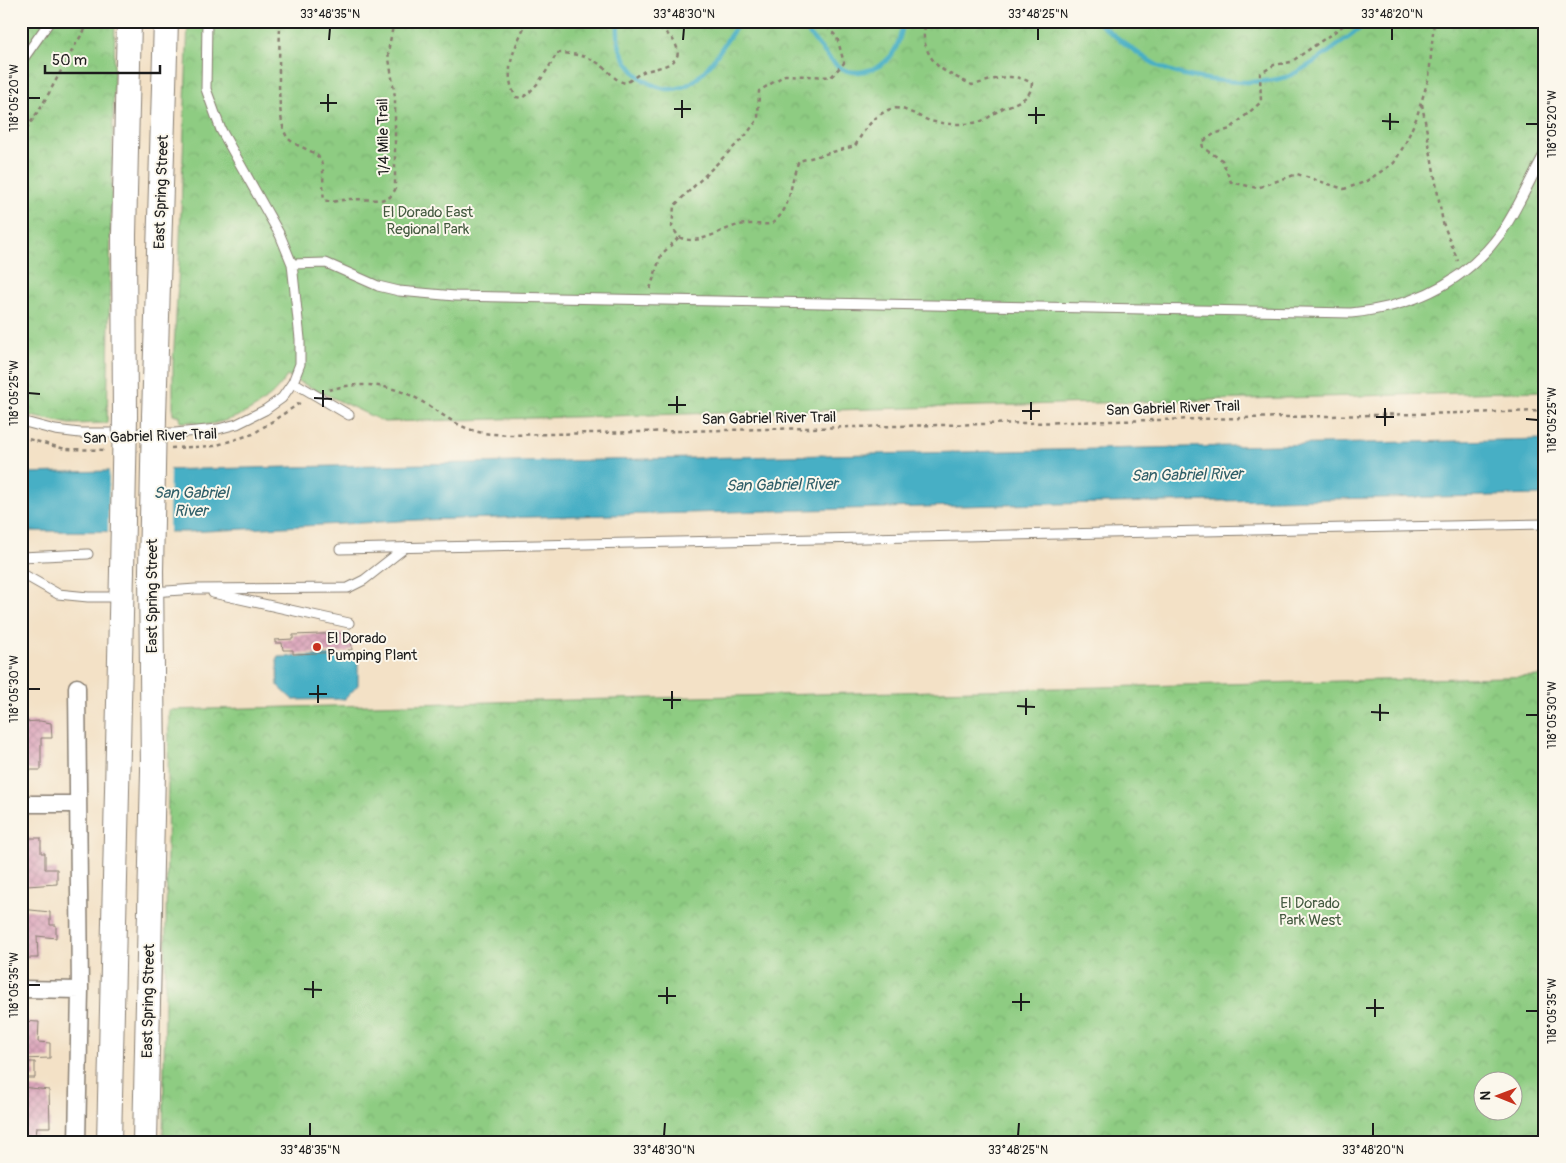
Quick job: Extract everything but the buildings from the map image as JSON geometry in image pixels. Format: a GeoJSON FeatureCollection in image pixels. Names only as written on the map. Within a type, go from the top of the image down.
{"type":"FeatureCollection","features":[{"type":"Feature","properties":{"kind":"main road","name":"East Spring Street"},"geometry":{"type":"LineString","coordinates":[[108,1142],[125,417],[124,235],[129,21]]}},
{"type":"Feature","properties":{"kind":"main road","name":"East Spring Street"},"geometry":{"type":"LineString","coordinates":[[145,1142],[153,770],[151,581],[154,416],[166,21]]}},
{"type":"Feature","properties":{"kind":"street"},"geometry":{"type":"LineString","coordinates":[[77,687],[80,990],[77,1142]]}},
{"type":"Feature","properties":{"kind":"street"},"geometry":{"type":"LineString","coordinates":[[21,804],[78,804]]}},
{"type":"Feature","properties":{"kind":"street"},"geometry":{"type":"LineString","coordinates":[[21,989],[80,990]]}},
{"type":"Feature","properties":{"kind":"lane"},"geometry":{"type":"LineString","coordinates":[[21,62],[50,21]]}},
{"type":"Feature","properties":{"kind":"lane"},"geometry":{"type":"LineString","coordinates":[[21,420],[55,430],[80,433],[176,433],[218,429],[237,424],[265,410],[282,398],[293,382],[300,364],[300,338],[292,264],[280,235],[221,130],[206,89],[207,21]]}},
{"type":"Feature","properties":{"kind":"lane"},"geometry":{"type":"LineString","coordinates":[[292,264],[326,263],[378,286],[422,294],[1351,313],[1409,302],[1426,295],[1462,272],[1479,258],[1502,232],[1545,153]]}},
{"type":"Feature","properties":{"kind":"lane"},"geometry":{"type":"LineString","coordinates":[[293,382],[349,414]]}},
{"type":"Feature","properties":{"kind":"lane"},"geometry":{"type":"LineString","coordinates":[[340,549],[1545,524]]}},
{"type":"Feature","properties":{"kind":"lane"},"geometry":{"type":"LineString","coordinates":[[196,589],[348,588],[364,580],[406,547]]}},
{"type":"Feature","properties":{"kind":"lane"},"geometry":{"type":"LineString","coordinates":[[21,557],[88,554]]}},
{"type":"Feature","properties":{"kind":"lane"},"geometry":{"type":"LineString","coordinates":[[21,573],[58,594],[88,598],[121,597]]}},
{"type":"Feature","properties":{"kind":"lane"},"geometry":{"type":"LineString","coordinates":[[151,581],[196,589],[349,623]]}},
{"type":"Feature","properties":{"kind":"path"},"geometry":{"type":"LineString","coordinates":[[21,135],[39,114],[74,46],[91,21]]}},
{"type":"Feature","properties":{"kind":"path","name":"1/4 Mile Trail"},"geometry":{"type":"LineString","coordinates":[[280,21],[280,75],[283,126],[288,138],[302,149],[316,154],[321,162],[324,200],[331,202],[349,199],[381,200],[390,197],[395,190],[395,97],[388,52],[394,21]]}},
{"type":"Feature","properties":{"kind":"path"},"geometry":{"type":"LineString","coordinates":[[527,21],[511,60],[510,87],[516,97],[522,98],[529,94],[547,71],[557,53],[575,53],[601,65],[618,82],[626,84],[642,72],[664,66],[675,60],[678,51],[674,39],[664,31],[648,24],[647,21]]}},
{"type":"Feature","properties":{"kind":"path"},"geometry":{"type":"LineString","coordinates":[[821,21],[837,36],[844,63],[831,78],[786,75],[759,91],[758,119],[746,135],[674,206],[672,227],[679,237],[690,240],[705,238],[738,225],[771,224],[778,220],[789,203],[799,161],[855,146],[868,124],[889,109],[904,110],[936,122],[973,123],[989,118],[1000,109],[1026,99],[1032,90],[1032,83],[1023,78],[1012,76],[972,85],[937,66],[925,47],[924,28],[928,21]]}},
{"type":"Feature","properties":{"kind":"path"},"geometry":{"type":"LineString","coordinates":[[1350,21],[1291,62],[1274,65],[1260,74],[1262,95],[1261,102],[1255,110],[1230,128],[1214,134],[1202,142],[1203,148],[1222,160],[1231,182],[1258,188],[1298,174],[1344,189],[1365,182],[1394,163],[1406,142],[1429,77],[1434,21]]}},
{"type":"Feature","properties":{"kind":"path"},"geometry":{"type":"LineString","coordinates":[[1421,102],[1443,223],[1462,272]]}},
{"type":"Feature","properties":{"kind":"path"},"geometry":{"type":"LineString","coordinates":[[649,300],[661,255],[679,237]]}},
{"type":"Feature","properties":{"kind":"path","name":"San Gabriel River Trail"},"geometry":{"type":"LineString","coordinates":[[169,448],[214,446],[253,434],[315,395],[341,386],[357,384],[389,388],[416,398],[465,428],[486,434],[508,435],[1545,411]]}},
{"type":"Feature","properties":{"kind":"path","name":"San Gabriel River Trail"},"geometry":{"type":"LineString","coordinates":[[21,437],[64,449],[113,450]]}},
{"type":"Feature","properties":{"kind":"green space"},"geometry":{"type":"Polygon","coordinates":[[[21,21],[115,21],[107,423],[70,424],[21,414],[21,21]]]}},
{"type":"Feature","properties":{"kind":"green space","name":"El Dorado East Regional Park"},"geometry":{"type":"Polygon","coordinates":[[[188,21],[1545,21],[1545,391],[384,422],[287,376],[270,396],[248,412],[210,424],[196,426],[195,422],[180,422],[180,415],[173,415],[173,364],[179,265],[188,21]]]}},
{"type":"Feature","properties":{"kind":"green space","name":"El Dorado Park West"},"geometry":{"type":"Polygon","coordinates":[[[1545,676],[1545,1142],[163,1142],[169,710],[1545,676]]]}},
{"type":"Feature","properties":{"kind":"water","name":"San Gabriel River"},"geometry":{"type":"Polygon","coordinates":[[[1545,439],[1545,495],[1000,505],[418,520],[187,532],[21,531],[21,473],[1545,439]]]}},
{"type":"Feature","properties":{"kind":"water"},"geometry":{"type":"Polygon","coordinates":[[[358,655],[358,685],[345,699],[293,700],[278,686],[277,657],[358,655]]]}},
{"type":"Feature","properties":{"kind":"pier"},"geometry":{"type":"Polygon","coordinates":[[[170,468],[169,535],[108,534],[109,469],[170,468]]]}},
{"type":"Feature","properties":{"kind":"waterway"},"geometry":{"type":"LineString","coordinates":[[618,21],[618,39],[628,64],[652,85],[672,89],[682,87],[699,77],[737,26],[746,21]]}},
{"type":"Feature","properties":{"kind":"waterway"},"geometry":{"type":"LineString","coordinates":[[795,21],[835,64],[848,71],[856,72],[878,66],[890,57],[897,45],[904,21]]}},
{"type":"Feature","properties":{"kind":"waterway"},"geometry":{"type":"LineString","coordinates":[[1096,21],[1125,44],[1155,64],[1168,70],[1183,75],[1238,82],[1272,80],[1295,73],[1329,52],[1369,21]]}},
{"type":"Feature","properties":{"kind":"place","name":"El Dorado Pumping Plant"},"geometry":{"type":"Point","coordinates":[317,647]}}]}
